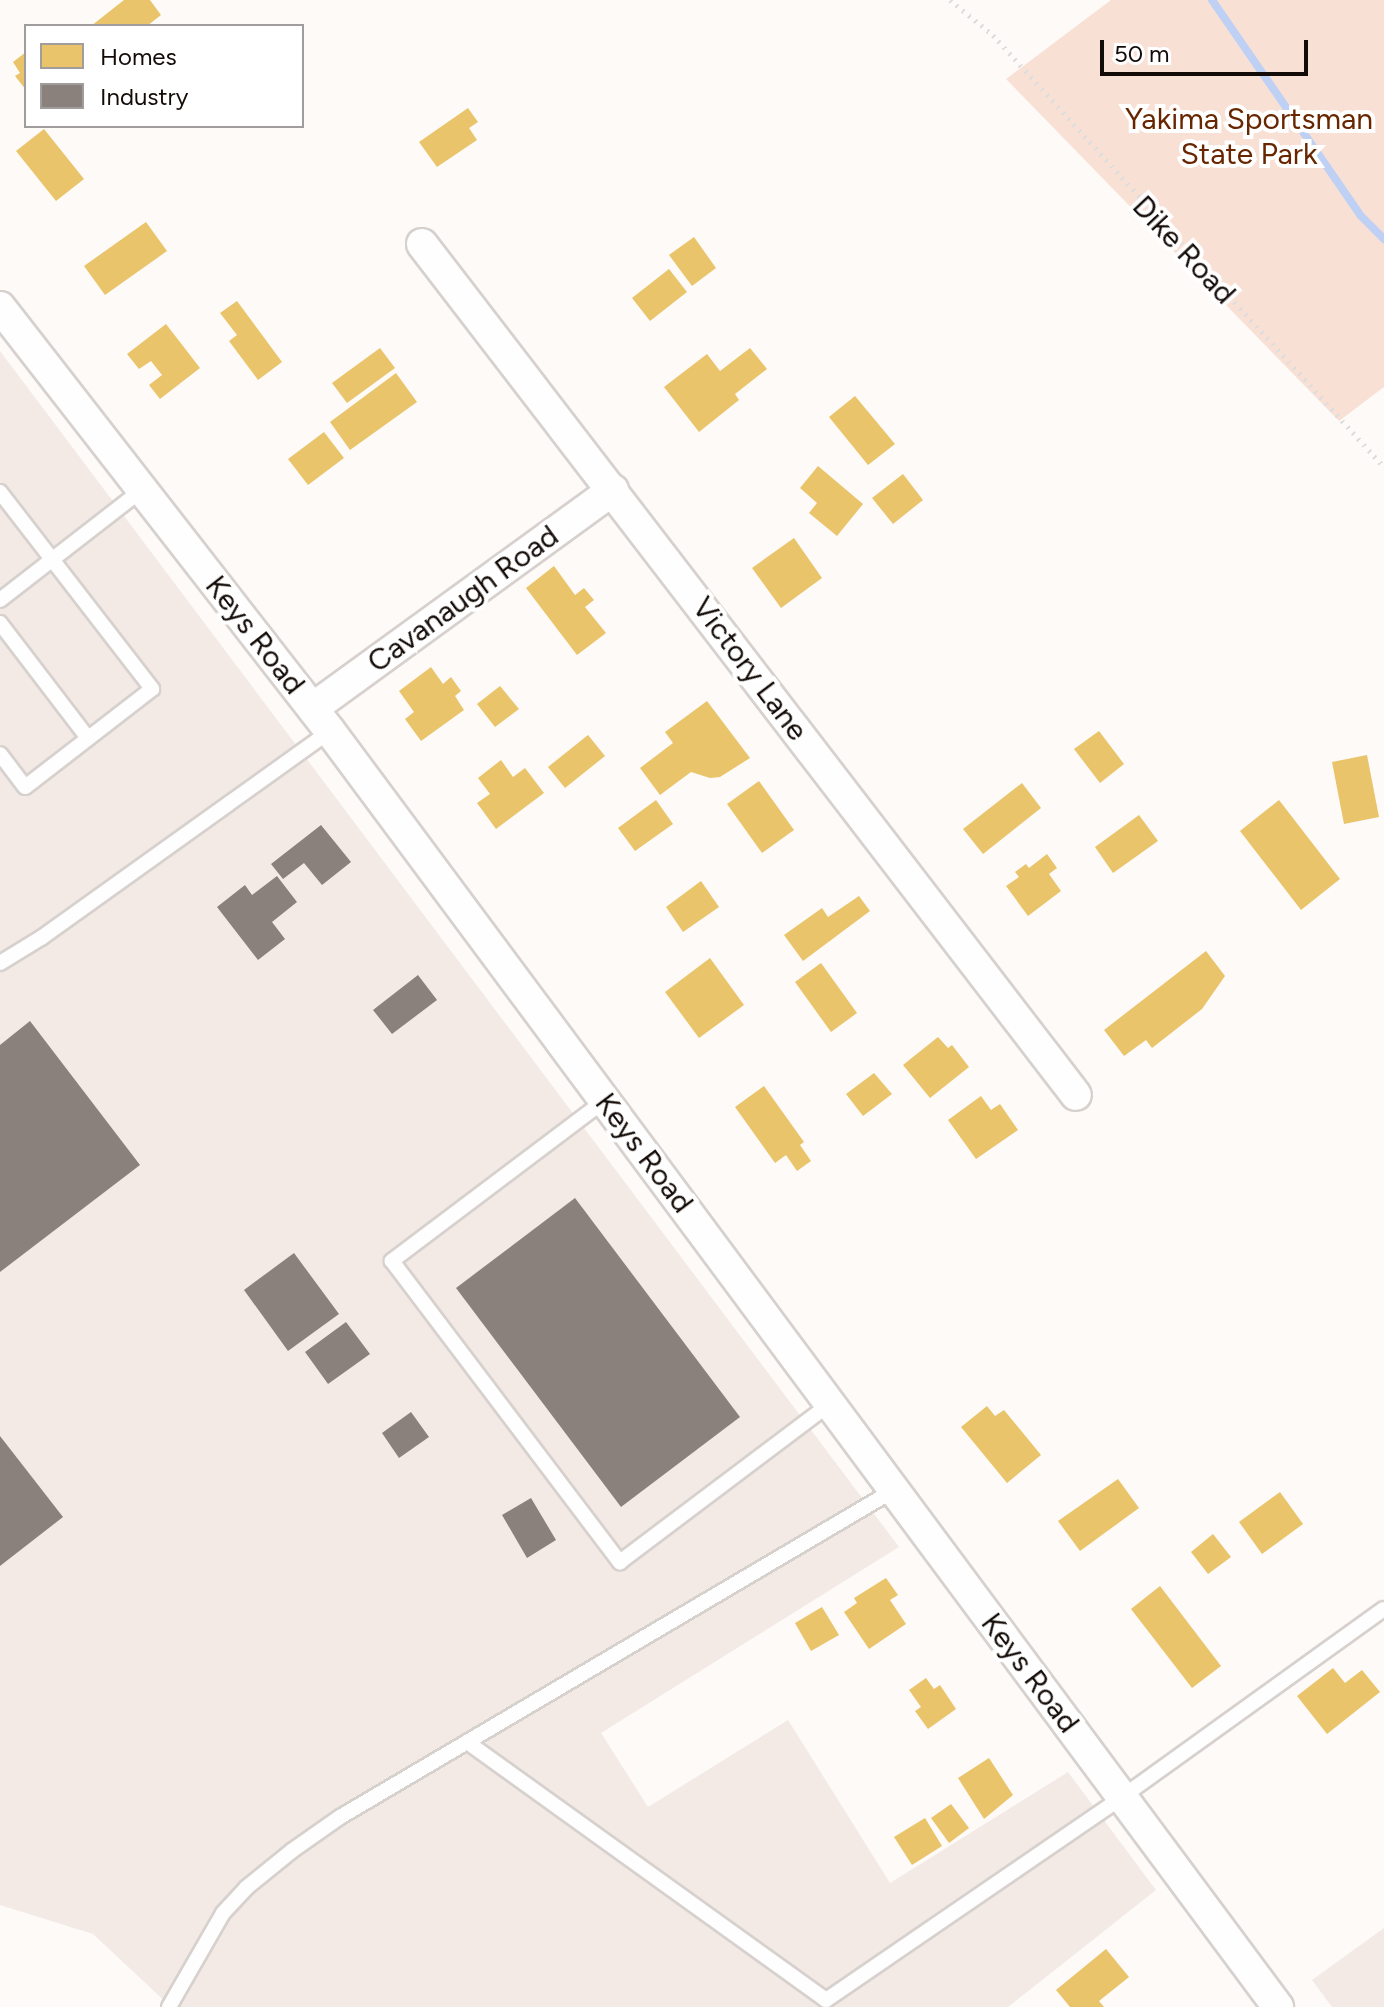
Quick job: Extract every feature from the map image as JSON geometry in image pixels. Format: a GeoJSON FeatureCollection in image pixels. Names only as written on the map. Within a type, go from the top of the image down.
{"type":"FeatureCollection","features":[{"type":"Feature","properties":{"kind":"street","name":"Victory Lane"},"geometry":{"type":"LineString","coordinates":[[422,244],[1076,1095]]}},
{"type":"Feature","properties":{"kind":"street","name":"Keys Road"},"geometry":{"type":"LineString","coordinates":[[0,307],[321,719],[1278,2007]]}},
{"type":"Feature","properties":{"kind":"street","name":"Cavanaugh Road"},"geometry":{"type":"LineString","coordinates":[[321,719],[613,490]]}},
{"type":"Feature","properties":{"kind":"lane"},"geometry":{"type":"LineString","coordinates":[[0,600],[143,489]]}},
{"type":"Feature","properties":{"kind":"lane"},"geometry":{"type":"LineString","coordinates":[[0,492],[152,689],[25,787],[0,754]]}},
{"type":"Feature","properties":{"kind":"lane"},"geometry":{"type":"LineString","coordinates":[[0,623],[88,738]]}},
{"type":"Feature","properties":{"kind":"lane"},"geometry":{"type":"LineString","coordinates":[[0,963],[41,938],[321,719]]}},
{"type":"Feature","properties":{"kind":"lane"},"geometry":{"type":"LineString","coordinates":[[604,1101],[392,1261],[620,1562],[830,1404]]}},
{"type":"Feature","properties":{"kind":"lane"},"geometry":{"type":"LineString","coordinates":[[169,2007],[223,1913],[246,1888],[340,1817],[894,1490]]}},
{"type":"Feature","properties":{"kind":"lane"},"geometry":{"type":"LineString","coordinates":[[467,1742],[826,2000],[1122,1797],[1384,1609]]}},
{"type":"Feature","properties":{"kind":"path","name":"Dike Road"},"geometry":{"type":"LineString","coordinates":[[950,0],[993,35],[1384,467]]}},
{"type":"Feature","properties":{"kind":"shaded area"},"geometry":{"type":"Polygon","coordinates":[[[0,351],[899,1547],[601,1733],[648,1807],[788,1720],[890,1883],[1068,1772],[1156,1890],[1008,2007],[171,2007],[93,1934],[0,1905],[0,351]]]}},
{"type":"Feature","properties":{"kind":"shaded area"},"geometry":{"type":"Polygon","coordinates":[[[1384,1928],[1384,2007],[1332,2007],[1312,1980],[1384,1928]]]}},
{"type":"Feature","properties":{"kind":"green space","name":"Yakima Sportsman State Park"},"geometry":{"type":"Polygon","coordinates":[[[1111,0],[1384,0],[1384,387],[1339,421],[1006,79],[1111,0]]]}},
{"type":"Feature","properties":{"kind":"building: Homes"},"geometry":{"type":"Polygon","coordinates":[[[124,0],[150,0],[161,15],[150,24],[94,24],[124,0]]]}},
{"type":"Feature","properties":{"kind":"building: Homes"},"geometry":{"type":"Polygon","coordinates":[[[24,54],[24,87],[15,76],[20,73],[13,62],[24,54]]]}},
{"type":"Feature","properties":{"kind":"building: Homes"},"geometry":{"type":"Polygon","coordinates":[[[468,108],[478,122],[469,128],[477,140],[437,167],[419,142],[468,108]]]}},
{"type":"Feature","properties":{"kind":"building: Homes"},"geometry":{"type":"Polygon","coordinates":[[[44,129],[84,179],[56,201],[16,151],[44,129]]]}},
{"type":"Feature","properties":{"kind":"building: Homes"},"geometry":{"type":"Polygon","coordinates":[[[146,222],[167,251],[105,295],[84,266],[146,222]]]}},
{"type":"Feature","properties":{"kind":"building: Homes"},"geometry":{"type":"Polygon","coordinates":[[[694,237],[716,268],[692,286],[669,255],[694,237]]]}},
{"type":"Feature","properties":{"kind":"building: Homes"},"geometry":{"type":"Polygon","coordinates":[[[669,269],[687,292],[650,321],[632,298],[669,269]]]}},
{"type":"Feature","properties":{"kind":"building: Homes"},"geometry":{"type":"Polygon","coordinates":[[[237,301],[282,362],[258,380],[229,341],[237,335],[220,313],[237,301]]]}},
{"type":"Feature","properties":{"kind":"building: Homes"},"geometry":{"type":"Polygon","coordinates":[[[166,324],[200,368],[160,399],[149,385],[162,375],[151,361],[139,369],[127,354],[166,324]]]}},
{"type":"Feature","properties":{"kind":"building: Homes"},"geometry":{"type":"Polygon","coordinates":[[[380,348],[395,368],[347,403],[332,383],[380,348]]]}},
{"type":"Feature","properties":{"kind":"building: Homes"},"geometry":{"type":"Polygon","coordinates":[[[750,348],[767,369],[735,394],[739,400],[699,432],[664,387],[707,354],[720,371],[750,348]]]}},
{"type":"Feature","properties":{"kind":"building: Homes"},"geometry":{"type":"Polygon","coordinates":[[[396,373],[417,402],[350,450],[330,422],[396,373]]]}},
{"type":"Feature","properties":{"kind":"building: Homes"},"geometry":{"type":"Polygon","coordinates":[[[855,396],[895,444],[868,465],[829,417],[855,396]]]}},
{"type":"Feature","properties":{"kind":"building: Homes"},"geometry":{"type":"Polygon","coordinates":[[[324,432],[344,458],[308,485],[288,459],[324,432]]]}},
{"type":"Feature","properties":{"kind":"building: Homes"},"geometry":{"type":"Polygon","coordinates":[[[818,466],[863,504],[837,536],[809,513],[817,503],[800,488],[818,466]]]}},
{"type":"Feature","properties":{"kind":"building: Homes"},"geometry":{"type":"Polygon","coordinates":[[[903,474],[923,500],[893,524],[872,498],[903,474]]]}},
{"type":"Feature","properties":{"kind":"building: Homes"},"geometry":{"type":"Polygon","coordinates":[[[794,538],[822,578],[781,608],[752,568],[794,538]]]}},
{"type":"Feature","properties":{"kind":"building: Homes"},"geometry":{"type":"Polygon","coordinates":[[[554,566],[575,595],[584,588],[594,600],[585,607],[606,633],[577,655],[526,588],[554,566]]]}},
{"type":"Feature","properties":{"kind":"building: Homes"},"geometry":{"type":"Polygon","coordinates":[[[431,667],[443,684],[451,677],[461,691],[455,696],[464,710],[421,741],[405,719],[414,712],[399,691],[431,667]]]}},
{"type":"Feature","properties":{"kind":"building: Homes"},"geometry":{"type":"Polygon","coordinates":[[[500,686],[519,709],[495,727],[477,704],[500,686]]]}},
{"type":"Feature","properties":{"kind":"building: Homes"},"geometry":{"type":"Polygon","coordinates":[[[707,701],[750,758],[720,777],[710,778],[691,772],[660,795],[640,768],[673,743],[665,732],[707,701]]]}},
{"type":"Feature","properties":{"kind":"building: Homes"},"geometry":{"type":"Polygon","coordinates":[[[1099,731],[1124,764],[1100,783],[1074,749],[1099,731]]]}},
{"type":"Feature","properties":{"kind":"building: Homes"},"geometry":{"type":"Polygon","coordinates":[[[588,735],[605,756],[565,788],[548,767],[588,735]]]}},
{"type":"Feature","properties":{"kind":"building: Homes"},"geometry":{"type":"Polygon","coordinates":[[[1367,755],[1379,817],[1344,824],[1332,762],[1367,755]]]}},
{"type":"Feature","properties":{"kind":"building: Homes"},"geometry":{"type":"Polygon","coordinates":[[[501,760],[513,777],[525,768],[544,793],[496,829],[477,803],[490,794],[478,778],[501,760]]]}},
{"type":"Feature","properties":{"kind":"building: Homes"},"geometry":{"type":"Polygon","coordinates":[[[759,781],[794,830],[762,853],[727,804],[759,781]]]}},
{"type":"Feature","properties":{"kind":"building: Homes"},"geometry":{"type":"Polygon","coordinates":[[[1022,783],[1041,808],[983,854],[963,829],[1022,783]]]}},
{"type":"Feature","properties":{"kind":"building: Homes"},"geometry":{"type":"Polygon","coordinates":[[[656,800],[673,824],[635,851],[618,828],[656,800]]]}},
{"type":"Feature","properties":{"kind":"building: Homes"},"geometry":{"type":"Polygon","coordinates":[[[1279,800],[1340,879],[1301,910],[1240,831],[1279,800]]]}},
{"type":"Feature","properties":{"kind":"building: Homes"},"geometry":{"type":"Polygon","coordinates":[[[1139,815],[1158,841],[1113,873],[1095,847],[1139,815]]]}},
{"type":"Feature","properties":{"kind":"building: Homes"},"geometry":{"type":"Polygon","coordinates":[[[1047,854],[1057,868],[1049,874],[1061,891],[1028,916],[1006,886],[1019,877],[1015,872],[1026,864],[1029,868],[1047,854]]]}},
{"type":"Feature","properties":{"kind":"building: Homes"},"geometry":{"type":"Polygon","coordinates":[[[701,881],[719,907],[683,932],[666,907],[701,881]]]}},
{"type":"Feature","properties":{"kind":"building: Homes"},"geometry":{"type":"Polygon","coordinates":[[[859,896],[870,911],[803,961],[784,935],[822,908],[828,917],[859,896]]]}},
{"type":"Feature","properties":{"kind":"building: Homes"},"geometry":{"type":"Polygon","coordinates":[[[1206,951],[1225,976],[1202,1009],[1152,1048],[1146,1040],[1124,1056],[1104,1030],[1206,951]]]}},
{"type":"Feature","properties":{"kind":"building: Homes"},"geometry":{"type":"Polygon","coordinates":[[[710,958],[744,1005],[699,1038],[665,992],[710,958]]]}},
{"type":"Feature","properties":{"kind":"building: Homes"},"geometry":{"type":"Polygon","coordinates":[[[821,963],[857,1013],[831,1032],[795,982],[821,963]]]}},
{"type":"Feature","properties":{"kind":"building: Homes"},"geometry":{"type":"Polygon","coordinates":[[[938,1037],[948,1048],[952,1045],[969,1067],[930,1098],[903,1065],[938,1037]]]}},
{"type":"Feature","properties":{"kind":"building: Homes"},"geometry":{"type":"Polygon","coordinates":[[[874,1073],[892,1094],[863,1116],[846,1094],[874,1073]]]}},
{"type":"Feature","properties":{"kind":"building: Homes"},"geometry":{"type":"Polygon","coordinates":[[[764,1086],[804,1142],[800,1145],[811,1161],[797,1171],[786,1155],[775,1163],[735,1107],[764,1086]]]}},
{"type":"Feature","properties":{"kind":"building: Homes"},"geometry":{"type":"Polygon","coordinates":[[[981,1096],[991,1110],[1000,1104],[1018,1130],[976,1159],[948,1120],[981,1096]]]}},
{"type":"Feature","properties":{"kind":"building: Homes"},"geometry":{"type":"Polygon","coordinates":[[[987,1406],[995,1416],[1004,1410],[1041,1455],[1007,1483],[961,1427],[987,1406]]]}},
{"type":"Feature","properties":{"kind":"building: Homes"},"geometry":{"type":"Polygon","coordinates":[[[1118,1479],[1139,1508],[1080,1551],[1058,1521],[1118,1479]]]}},
{"type":"Feature","properties":{"kind":"building: Homes"},"geometry":{"type":"Polygon","coordinates":[[[1280,1492],[1303,1524],[1262,1554],[1239,1522],[1280,1492]]]}},
{"type":"Feature","properties":{"kind":"building: Homes"},"geometry":{"type":"Polygon","coordinates":[[[1213,1534],[1231,1557],[1208,1574],[1191,1552],[1213,1534]]]}},
{"type":"Feature","properties":{"kind":"building: Homes"},"geometry":{"type":"Polygon","coordinates":[[[886,1578],[898,1595],[890,1600],[906,1624],[869,1649],[844,1612],[857,1603],[854,1598],[886,1578]]]}},
{"type":"Feature","properties":{"kind":"building: Homes"},"geometry":{"type":"Polygon","coordinates":[[[1160,1586],[1221,1666],[1192,1688],[1131,1609],[1160,1586]]]}},
{"type":"Feature","properties":{"kind":"building: Homes"},"geometry":{"type":"Polygon","coordinates":[[[822,1607],[839,1635],[811,1651],[795,1623],[822,1607]]]}},
{"type":"Feature","properties":{"kind":"building: Homes"},"geometry":{"type":"Polygon","coordinates":[[[1333,1668],[1345,1683],[1362,1670],[1380,1692],[1327,1734],[1297,1696],[1333,1668]]]}},
{"type":"Feature","properties":{"kind":"building: Homes"},"geometry":{"type":"Polygon","coordinates":[[[926,1678],[934,1689],[940,1685],[956,1709],[928,1729],[915,1711],[921,1707],[909,1690],[926,1678]]]}},
{"type":"Feature","properties":{"kind":"building: Homes"},"geometry":{"type":"Polygon","coordinates":[[[989,1758],[1013,1795],[984,1819],[958,1778],[989,1758]]]}},
{"type":"Feature","properties":{"kind":"building: Homes"},"geometry":{"type":"Polygon","coordinates":[[[951,1804],[969,1828],[949,1843],[931,1818],[951,1804]]]}},
{"type":"Feature","properties":{"kind":"building: Homes"},"geometry":{"type":"Polygon","coordinates":[[[925,1818],[942,1846],[912,1865],[894,1837],[925,1818]]]}},
{"type":"Feature","properties":{"kind":"building: Homes"},"geometry":{"type":"Polygon","coordinates":[[[1106,1949],[1129,1977],[1099,2001],[1104,2007],[1070,2007],[1056,1990],[1106,1949]]]}},
{"type":"Feature","properties":{"kind":"building: Industry"},"geometry":{"type":"Polygon","coordinates":[[[321,825],[351,862],[322,885],[304,863],[283,879],[271,864],[321,825]]]}},
{"type":"Feature","properties":{"kind":"building: Industry"},"geometry":{"type":"Polygon","coordinates":[[[277,876],[297,902],[272,922],[285,939],[258,960],[217,907],[245,885],[252,895],[277,876]]]}},
{"type":"Feature","properties":{"kind":"building: Industry"},"geometry":{"type":"Polygon","coordinates":[[[418,975],[437,1000],[392,1034],[373,1010],[418,975]]]}},
{"type":"Feature","properties":{"kind":"building: Industry"},"geometry":{"type":"Polygon","coordinates":[[[30,1021],[140,1165],[0,1272],[0,1045],[30,1021]]]}},
{"type":"Feature","properties":{"kind":"building: Industry"},"geometry":{"type":"Polygon","coordinates":[[[575,1198],[740,1417],[621,1507],[456,1288],[575,1198]]]}},
{"type":"Feature","properties":{"kind":"building: Industry"},"geometry":{"type":"Polygon","coordinates":[[[294,1253],[339,1314],[288,1351],[244,1290],[294,1253]]]}},
{"type":"Feature","properties":{"kind":"building: Industry"},"geometry":{"type":"Polygon","coordinates":[[[346,1322],[370,1354],[328,1384],[305,1352],[346,1322]]]}},
{"type":"Feature","properties":{"kind":"building: Industry"},"geometry":{"type":"Polygon","coordinates":[[[411,1412],[429,1437],[399,1458],[382,1433],[411,1412]]]}},
{"type":"Feature","properties":{"kind":"building: Industry"},"geometry":{"type":"Polygon","coordinates":[[[0,1436],[63,1517],[0,1566],[0,1436]]]}},
{"type":"Feature","properties":{"kind":"building: Industry"},"geometry":{"type":"Polygon","coordinates":[[[531,1498],[556,1540],[527,1558],[502,1515],[531,1498]]]}},
{"type":"Feature","properties":{"kind":"waterway"},"geometry":{"type":"LineString","coordinates":[[1212,0],[1361,216],[1384,239]]}}]}
